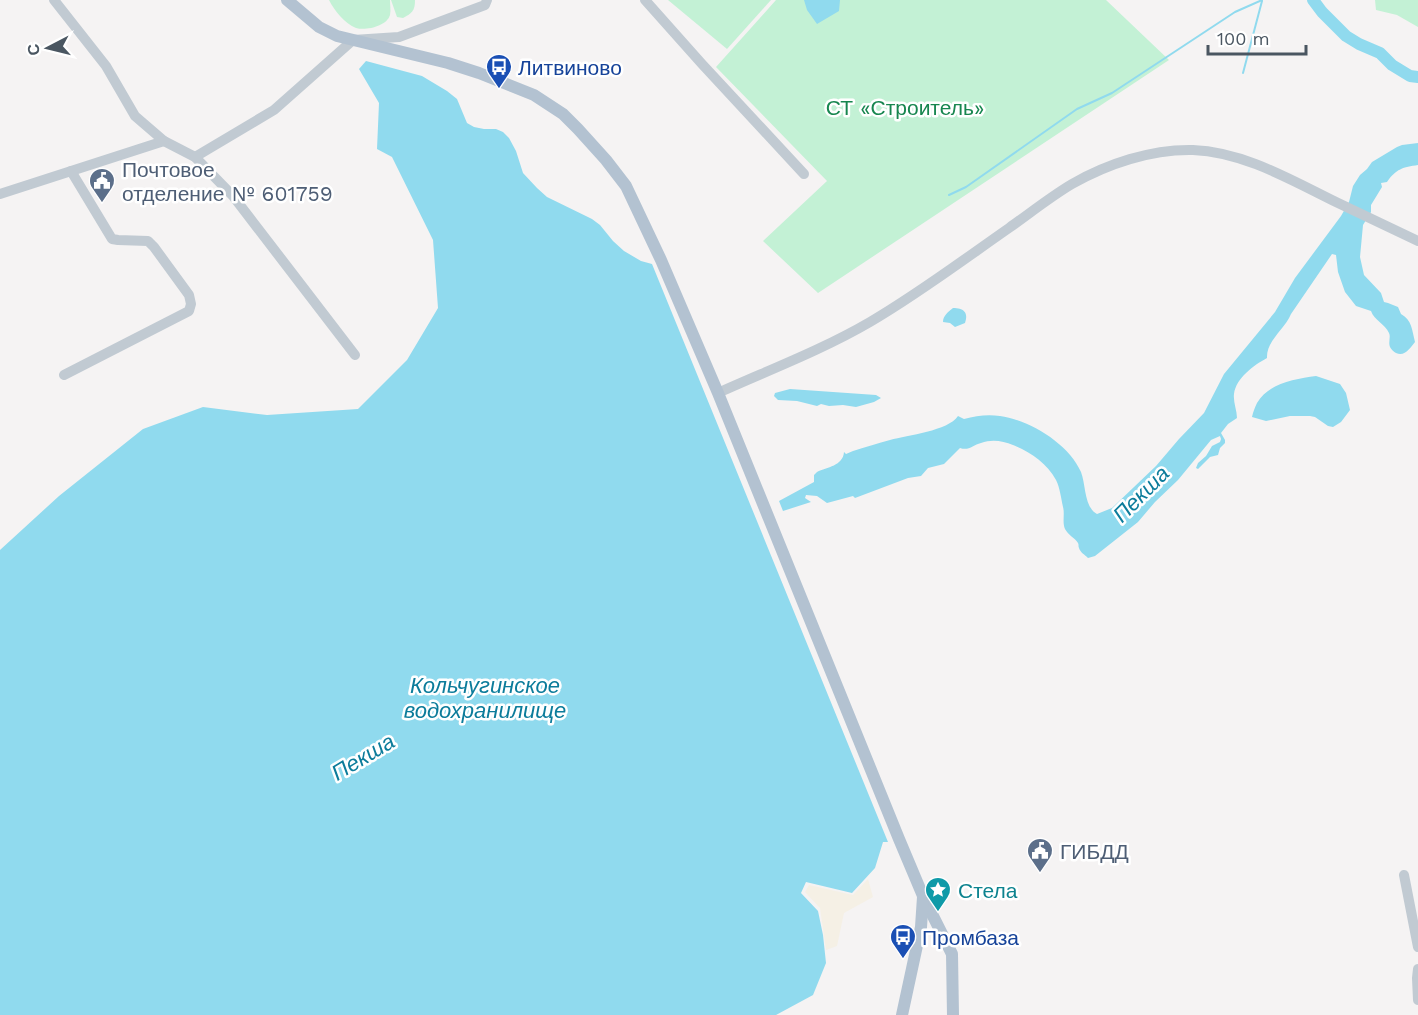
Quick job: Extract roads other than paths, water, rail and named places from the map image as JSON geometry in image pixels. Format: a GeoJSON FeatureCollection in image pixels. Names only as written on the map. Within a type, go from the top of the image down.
{"type":"FeatureCollection","features":[{"type":"Feature","properties":{"kind":"main road"},"geometry":{"type":"LineString","coordinates":[[286,0],[319,27],[337,36],[448,63],[534,95],[563,114],[592,144],[626,186],[661,260],[718,393],[923,896],[952,954],[953,1015]]}},
{"type":"Feature","properties":{"kind":"main road"},"geometry":{"type":"LineString","coordinates":[[902,1015],[921,927],[923,896]]}},
{"type":"Feature","properties":{"kind":"street"},"geometry":{"type":"LineString","coordinates":[[54,0],[106,66],[135,116],[164,141],[195,157],[233,196],[354,355]]}},
{"type":"Feature","properties":{"kind":"street"},"geometry":{"type":"LineString","coordinates":[[195,157],[274,110],[353,40],[399,37],[485,5],[487,0]]}},
{"type":"Feature","properties":{"kind":"street"},"geometry":{"type":"LineString","coordinates":[[645,0],[804,174]]}},
{"type":"Feature","properties":{"kind":"street"},"geometry":{"type":"LineString","coordinates":[[0,194],[164,141]]}},
{"type":"Feature","properties":{"kind":"street"},"geometry":{"type":"LineString","coordinates":[[718,393],[827,344],[869,322],[1071,185],[1125,161],[1166,152],[1193,150],[1219,153],[1240,159],[1291,179],[1418,241]]}},
{"type":"Feature","properties":{"kind":"street"},"geometry":{"type":"LineString","coordinates":[[64,375],[189,311],[191,304],[189,296],[148,241],[112,238],[71,171]]}},
{"type":"Feature","properties":{"kind":"street"},"geometry":{"type":"LineString","coordinates":[[1404,875],[1418,947]]}},
{"type":"Feature","properties":{"kind":"street"},"geometry":{"type":"LineString","coordinates":[[1418,969],[1416,978],[1418,1000]]}},
{"type":"Feature","properties":{"kind":"water"},"geometry":{"type":"Polygon","coordinates":[[[804,0],[840,0],[839,11],[817,24],[807,10],[804,0]]]}},
{"type":"Feature","properties":{"kind":"water","name":"Кольчугинское водохранилище"},"geometry":{"type":"Polygon","coordinates":[[[366,61],[422,76],[447,91],[457,99],[467,123],[474,127],[496,129],[509,138],[523,173],[547,197],[592,219],[624,251],[641,261],[652,264],[888,842],[883,842],[875,868],[852,893],[806,882],[801,893],[818,911],[826,963],[813,995],[776,1015],[0,1015],[0,550],[59,496],[143,429],[203,407],[267,415],[358,409],[407,360],[438,308],[433,240],[392,157],[377,149],[379,103],[359,69],[366,61]]]}},
{"type":"Feature","properties":{"kind":"water"},"geometry":{"type":"Polygon","coordinates":[[[1418,143],[1418,165],[1400,169],[1387,182],[1381,183],[1382,187],[1363,225],[1360,257],[1364,275],[1381,293],[1384,302],[1398,307],[1411,326],[1415,342],[1402,354],[1392,350],[1389,345],[1390,335],[1385,327],[1371,311],[1356,306],[1345,292],[1338,272],[1336,255],[1332,254],[1269,346],[1267,358],[1251,368],[1235,388],[1237,418],[1221,433],[1225,443],[1218,455],[1210,457],[1198,469],[1196,468],[1212,446],[1220,442],[1220,436],[1211,440],[1178,480],[1138,522],[1095,556],[1088,558],[1080,549],[1077,541],[1065,529],[1064,510],[1058,486],[1048,468],[1026,451],[1001,442],[989,441],[968,448],[960,448],[944,464],[928,468],[921,476],[908,478],[855,498],[853,496],[827,503],[817,496],[806,495],[805,498],[811,502],[783,511],[779,501],[814,482],[814,475],[817,472],[838,463],[844,452],[846,454],[885,441],[937,429],[958,416],[964,419],[991,415],[1024,422],[1058,443],[1068,452],[1081,472],[1088,501],[1093,511],[1097,514],[1112,508],[1156,466],[1204,413],[1224,374],[1275,312],[1295,278],[1341,216],[1360,175],[1372,162],[1397,147],[1418,143]]]}},
{"type":"Feature","properties":{"kind":"water"},"geometry":{"type":"Polygon","coordinates":[[[953,308],[964,311],[965,323],[955,327],[943,322],[945,316],[953,308]]]}},
{"type":"Feature","properties":{"kind":"water"},"geometry":{"type":"Polygon","coordinates":[[[1316,376],[1340,384],[1346,393],[1350,410],[1341,422],[1333,427],[1310,416],[1290,416],[1266,421],[1252,417],[1262,396],[1275,386],[1316,376]]]}},
{"type":"Feature","properties":{"kind":"water"},"geometry":{"type":"Polygon","coordinates":[[[790,389],[876,395],[881,398],[856,407],[821,404],[817,406],[797,401],[778,400],[774,396],[775,393],[790,389]]]}},
{"type":"Feature","properties":{"kind":"waterway"},"geometry":{"type":"LineString","coordinates":[[949,195],[966,187],[1077,109],[1112,93],[1235,12],[1262,0]]}},
{"type":"Feature","properties":{"kind":"waterway","name":"Пекша"},"geometry":{"type":"LineString","coordinates":[[1313,0],[1346,36],[1380,53],[1392,65],[1410,76],[1418,77]]}},
{"type":"Feature","properties":{"kind":"waterway"},"geometry":{"type":"LineString","coordinates":[[1243,73],[1262,1]]}},
{"type":"Feature","properties":{"kind":"place","name":"Литвиново"},"geometry":{"type":"Point","coordinates":[499,90]}},
{"type":"Feature","properties":{"kind":"place","name":"Почтовое отделение № 601759"},"geometry":{"type":"Point","coordinates":[102,204]}},
{"type":"Feature","properties":{"kind":"place","name":"ГИБДД"},"geometry":{"type":"Point","coordinates":[1040,874]}},
{"type":"Feature","properties":{"kind":"place","name":"Стела"},"geometry":{"type":"Point","coordinates":[938,913]}},
{"type":"Feature","properties":{"kind":"place","name":"Промбаза"},"geometry":{"type":"Point","coordinates":[903,960]}},
{"type":"Feature","properties":{"kind":"park label","name":"СТ «Строитель»"},"geometry":{"type":"Point","coordinates":[905,107]}}]}
